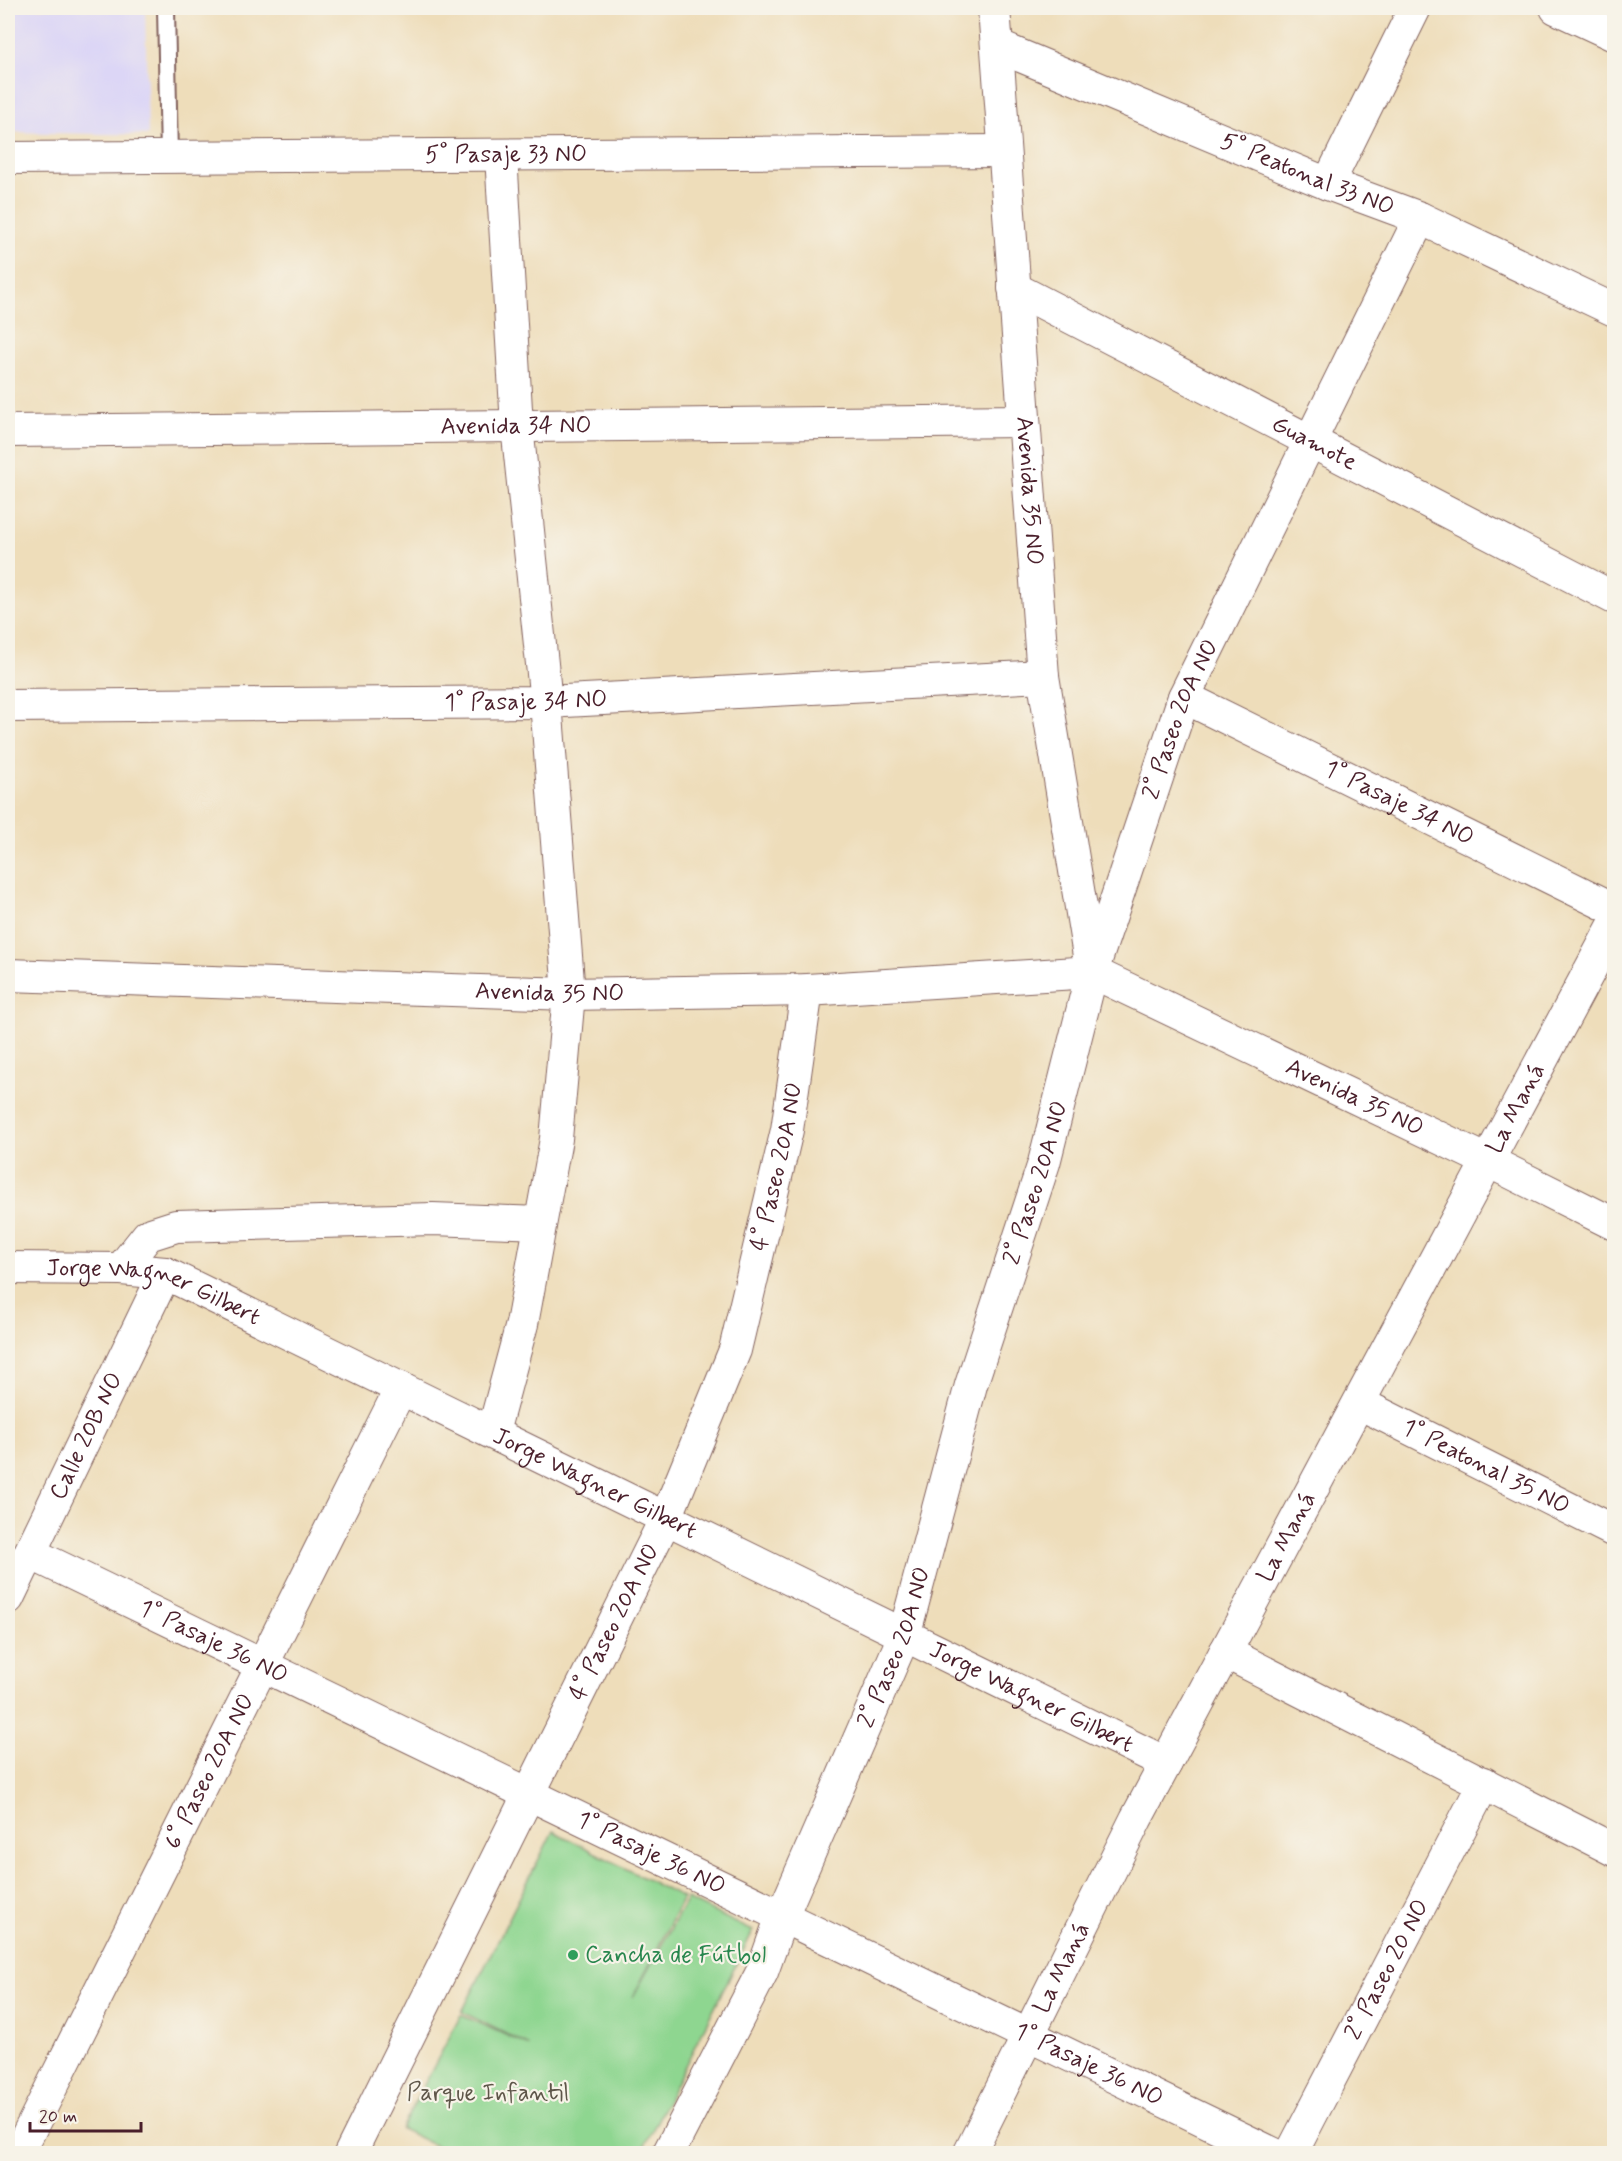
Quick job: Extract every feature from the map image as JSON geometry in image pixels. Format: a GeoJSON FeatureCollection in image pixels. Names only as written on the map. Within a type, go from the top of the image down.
{"type":"FeatureCollection","features":[{"type":"Feature","properties":{"kind":"street","name":"Avenida 35 NO"},"geometry":{"type":"LineString","coordinates":[[994,8],[1043,676],[1092,972]]}},
{"type":"Feature","properties":{"kind":"street"},"geometry":{"type":"LineString","coordinates":[[1328,184],[1414,8]]}},
{"type":"Feature","properties":{"kind":"street"},"geometry":{"type":"LineString","coordinates":[[1556,8],[1614,35]]}},
{"type":"Feature","properties":{"kind":"street","name":"5° Peatonal 33 NO"},"geometry":{"type":"LineString","coordinates":[[996,46],[1328,184],[1420,218],[1614,310]]}},
{"type":"Feature","properties":{"kind":"street","name":"5° Pasaje 33 NO"},"geometry":{"type":"LineString","coordinates":[[8,158],[1004,151]]}},
{"type":"Feature","properties":{"kind":"street"},"geometry":{"type":"LineString","coordinates":[[493,1432],[522,1324],[556,1139],[569,994],[546,702],[517,426],[501,155]]}},
{"type":"Feature","properties":{"kind":"street","name":"2° Paseo 20A NO"},"geometry":{"type":"LineString","coordinates":[[668,2154],[762,1972],[782,1916],[904,1636],[971,1385],[1044,1164],[1092,972],[1184,697],[1420,218]]}},
{"type":"Feature","properties":{"kind":"street","name":"Guamote"},"geometry":{"type":"LineString","coordinates":[[1014,288],[1614,598]]}},
{"type":"Feature","properties":{"kind":"street","name":"Avenida 34 NO"},"geometry":{"type":"LineString","coordinates":[[8,431],[1024,421]]}},
{"type":"Feature","properties":{"kind":"street","name":"1° Pasaje 34 NO"},"geometry":{"type":"LineString","coordinates":[[8,706],[546,702],[1043,676]]}},
{"type":"Feature","properties":{"kind":"street","name":"1° Pasaje 34 NO"},"geometry":{"type":"LineString","coordinates":[[1184,697],[1614,909]]}},
{"type":"Feature","properties":{"kind":"street","name":"La Maná"},"geometry":{"type":"LineString","coordinates":[[969,2154],[1166,1763],[1614,925]]}},
{"type":"Feature","properties":{"kind":"street","name":"Avenida 35 NO"},"geometry":{"type":"LineString","coordinates":[[8,975],[569,994],[807,990],[1092,972],[1488,1161],[1614,1224]]}},
{"type":"Feature","properties":{"kind":"street","name":"4° Paseo 20A NO"},"geometry":{"type":"LineString","coordinates":[[350,2154],[666,1518],[735,1350],[787,1130],[807,990]]}},
{"type":"Feature","properties":{"kind":"street"},"geometry":{"type":"LineString","coordinates":[[121,1269],[148,1235],[176,1226],[433,1219],[540,1223]]}},
{"type":"Feature","properties":{"kind":"street","name":"Jorge Wagner Gilbert"},"geometry":{"type":"LineString","coordinates":[[8,1268],[121,1269],[165,1273],[1166,1763]]}},
{"type":"Feature","properties":{"kind":"street","name":"Calle 20B NO"},"geometry":{"type":"LineString","coordinates":[[8,1598],[165,1273]]}},
{"type":"Feature","properties":{"kind":"street","name":"6° Paseo 20A NO"},"geometry":{"type":"LineString","coordinates":[[18,2154],[401,1388]]}},
{"type":"Feature","properties":{"kind":"street","name":"1° Peatonal 35 NO"},"geometry":{"type":"LineString","coordinates":[[1359,1403],[1614,1531]]}},
{"type":"Feature","properties":{"kind":"street","name":"1° Pasaje 36 NO"},"geometry":{"type":"LineString","coordinates":[[30,1552],[1274,2154]]}},
{"type":"Feature","properties":{"kind":"street"},"geometry":{"type":"LineString","coordinates":[[1225,1652],[1614,1850]]}},
{"type":"Feature","properties":{"kind":"street","name":"2° Paseo 20 NO"},"geometry":{"type":"LineString","coordinates":[[1291,2154],[1484,1783]]}},
{"type":"Feature","properties":{"kind":"lane"},"geometry":{"type":"LineString","coordinates":[[166,8],[169,157]]}},
{"type":"Feature","properties":{"kind":"shaded area"},"geometry":{"type":"Polygon","coordinates":[[[8,8],[145,8],[148,135],[8,132],[8,8]]]}},
{"type":"Feature","properties":{"kind":"green space","name":"Parque Infantil"},"geometry":{"type":"Polygon","coordinates":[[[553,1831],[683,1898],[633,1997],[687,1899],[753,1931],[641,2153],[450,2153],[401,2129],[461,2015],[530,2046],[462,2012],[553,1831]]]}},
{"type":"Feature","properties":{"kind":"place","name":"Cancha de Fútbol"},"geometry":{"type":"Point","coordinates":[573,1955]}}]}
